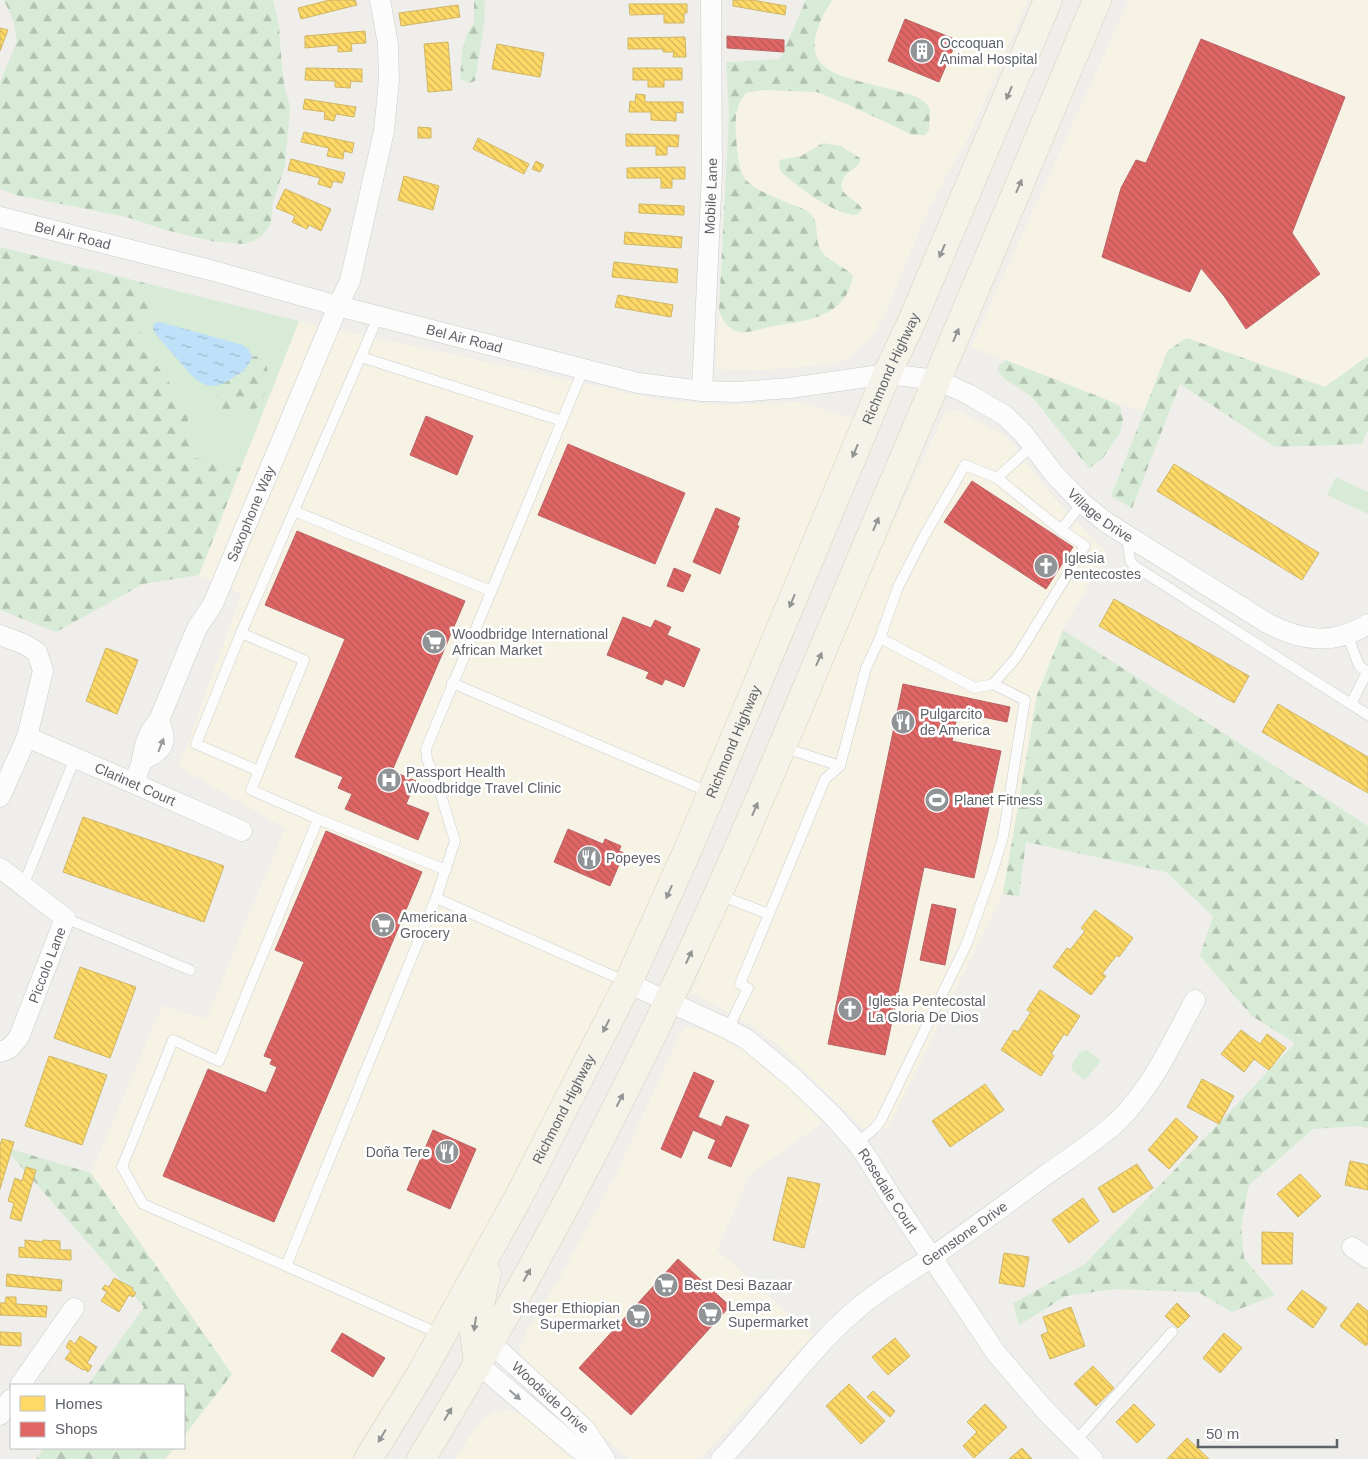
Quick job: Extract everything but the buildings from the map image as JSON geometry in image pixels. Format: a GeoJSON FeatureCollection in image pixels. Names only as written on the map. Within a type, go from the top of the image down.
{"type":"FeatureCollection","features":[{"type":"Feature","properties":{"kind":"main road","name":"Richmond Highway"},"geometry":{"type":"LineString","coordinates":[[368,1459],[420,1374],[494,1242],[553,1132],[628,983],[712,794],[887,374],[912,322],[1048,0]]}},
{"type":"Feature","properties":{"kind":"main road"},"geometry":{"type":"LineString","coordinates":[[421,1459],[484,1352],[581,1176],[622,1096],[718,894],[1098,0]]}},
{"type":"Feature","properties":{"kind":"main road"},"geometry":{"type":"LineString","coordinates":[[484,1352],[474,1342],[475,1325],[494,1242]]}},
{"type":"Feature","properties":{"kind":"street"},"geometry":{"type":"LineString","coordinates":[[338,306],[350,282],[384,131],[389,80],[388,44],[380,0]]}},
{"type":"Feature","properties":{"kind":"street","name":"Mobile Lane"},"geometry":{"type":"LineString","coordinates":[[702,392],[712,172],[711,0]]}},
{"type":"Feature","properties":{"kind":"street","name":"Bel Air Road"},"geometry":{"type":"LineString","coordinates":[[0,217],[214,271],[378,317],[638,383],[702,392],[745,392],[790,388],[887,374],[937,380]]}},
{"type":"Feature","properties":{"kind":"street","name":"Saxophone Way"},"geometry":{"type":"LineString","coordinates":[[133,783],[142,760],[143,750],[149,733],[159,720],[197,628],[213,604],[338,306]]}},
{"type":"Feature","properties":{"kind":"street","name":"Village Drive"},"geometry":{"type":"LineString","coordinates":[[937,380],[968,394],[1004,415],[1023,433],[1054,474],[1082,504],[1107,523],[1267,623],[1300,637],[1318,639],[1347,634],[1368,624]]}},
{"type":"Feature","properties":{"kind":"street"},"geometry":{"type":"LineString","coordinates":[[0,635],[24,644],[37,652],[43,670],[27,738],[0,797]]}},
{"type":"Feature","properties":{"kind":"street","name":"Clarinet Court"},"geometry":{"type":"LineString","coordinates":[[27,738],[242,832]]}},
{"type":"Feature","properties":{"kind":"street","name":"Piccolo Lane"},"geometry":{"type":"LineString","coordinates":[[0,868],[65,918],[19,1037],[10,1048],[0,1052]]}},
{"type":"Feature","properties":{"kind":"street","name":"Rosedale Court"},"geometry":{"type":"LineString","coordinates":[[628,983],[728,1029],[760,1050],[832,1114],[857,1143],[931,1258],[996,1353],[1043,1408],[1093,1459]]}},
{"type":"Feature","properties":{"kind":"street","name":"Gemstone Drive"},"geometry":{"type":"LineString","coordinates":[[721,1459],[816,1348],[836,1328],[899,1277],[931,1258],[1079,1151],[1118,1120],[1140,1094],[1154,1073],[1194,1000]]}},
{"type":"Feature","properties":{"kind":"street"},"geometry":{"type":"LineString","coordinates":[[1352,1246],[1368,1258]]}},
{"type":"Feature","properties":{"kind":"street"},"geometry":{"type":"LineString","coordinates":[[21,1384],[74,1308]]}},
{"type":"Feature","properties":{"kind":"street","name":"Woodside Drive"},"geometry":{"type":"LineString","coordinates":[[484,1352],[571,1443],[592,1459]]}},
{"type":"Feature","properties":{"kind":"street","name":"Woodside Drive"},"geometry":{"type":"LineString","coordinates":[[484,1352],[585,1429],[605,1459]]}},
{"type":"Feature","properties":{"kind":"street"},"geometry":{"type":"LineString","coordinates":[[0,1415],[10,1400]]}},
{"type":"Feature","properties":{"kind":"lane"},"geometry":{"type":"LineString","coordinates":[[259,771],[196,744],[241,633],[378,317]]}},
{"type":"Feature","properties":{"kind":"lane"},"geometry":{"type":"LineString","coordinates":[[361,356],[562,421]]}},
{"type":"Feature","properties":{"kind":"lane"},"geometry":{"type":"LineString","coordinates":[[286,1266],[436,898],[454,847],[455,836],[427,759],[426,749],[583,370]]}},
{"type":"Feature","properties":{"kind":"lane"},"geometry":{"type":"LineString","coordinates":[[998,478],[1033,445]]}},
{"type":"Feature","properties":{"kind":"lane"},"geometry":{"type":"LineString","coordinates":[[728,1029],[748,988],[740,984],[825,779],[840,766],[866,668],[880,638],[898,587],[923,538],[965,465],[998,478],[1061,530],[1085,546],[1016,658],[993,684],[975,688],[880,638]]}},
{"type":"Feature","properties":{"kind":"lane"},"geometry":{"type":"LineString","coordinates":[[1061,530],[1082,504]]}},
{"type":"Feature","properties":{"kind":"lane"},"geometry":{"type":"LineString","coordinates":[[294,511],[491,591]]}},
{"type":"Feature","properties":{"kind":"lane"},"geometry":{"type":"LineString","coordinates":[[1127,535],[1130,560],[1133,565],[1368,715]]}},
{"type":"Feature","properties":{"kind":"lane"},"geometry":{"type":"LineString","coordinates":[[241,633],[304,660],[251,790],[446,870]]}},
{"type":"Feature","properties":{"kind":"lane"},"geometry":{"type":"LineString","coordinates":[[1347,634],[1359,666],[1368,672],[1351,704]]}},
{"type":"Feature","properties":{"kind":"lane"},"geometry":{"type":"LineString","coordinates":[[452,683],[712,794]]}},
{"type":"Feature","properties":{"kind":"lane"},"geometry":{"type":"LineString","coordinates":[[857,1143],[876,1127],[881,1120],[905,1073],[967,943],[999,852],[1025,700],[993,684]]}},
{"type":"Feature","properties":{"kind":"lane"},"geometry":{"type":"LineString","coordinates":[[782,747],[840,766]]}},
{"type":"Feature","properties":{"kind":"lane"},"geometry":{"type":"LineString","coordinates":[[23,886],[75,758]]}},
{"type":"Feature","properties":{"kind":"lane"},"geometry":{"type":"LineString","coordinates":[[318,819],[219,1061],[173,1040],[122,1166],[143,1204],[441,1335]]}},
{"type":"Feature","properties":{"kind":"lane"},"geometry":{"type":"LineString","coordinates":[[718,894],[769,914]]}},
{"type":"Feature","properties":{"kind":"lane"},"geometry":{"type":"LineString","coordinates":[[436,898],[628,983]]}},
{"type":"Feature","properties":{"kind":"lane"},"geometry":{"type":"LineString","coordinates":[[65,918],[190,970]]}},
{"type":"Feature","properties":{"kind":"lane"},"geometry":{"type":"LineString","coordinates":[[1075,1442],[1172,1332]]}},
{"type":"Feature","properties":{"kind":"shaded area"},"geometry":{"type":"Polygon","coordinates":[[[806,0],[1028,0],[972,130],[929,208],[884,316],[872,336],[850,357],[833,364],[761,370],[716,369],[729,111],[726,62],[780,59],[806,0]]]}},
{"type":"Feature","properties":{"kind":"shaded area"},"geometry":{"type":"Polygon","coordinates":[[[1129,0],[1368,0],[1368,356],[1325,387],[1187,338],[1168,350],[1144,411],[1110,401],[971,347],[1129,0]]]}},
{"type":"Feature","properties":{"kind":"shaded area"},"geometry":{"type":"Polygon","coordinates":[[[299,321],[660,400],[723,405],[801,402],[859,421],[832,470],[603,1021],[540,1161],[356,1459],[165,1459],[173,1449],[185,1449],[185,1435],[232,1374],[91,1173],[162,1006],[206,1019],[285,828],[179,767],[241,595],[199,575],[299,321]]]}},
{"type":"Feature","properties":{"kind":"shaded area"},"geometry":{"type":"Polygon","coordinates":[[[957,410],[1007,437],[1053,497],[1107,553],[1063,630],[1037,695],[1003,894],[888,1127],[871,1137],[779,1046],[753,1026],[692,993],[763,797],[945,413],[957,410]]]}},
{"type":"Feature","properties":{"kind":"shaded area"},"geometry":{"type":"Polygon","coordinates":[[[687,1028],[697,1028],[731,1040],[775,1073],[822,1123],[750,1174],[717,1250],[813,1336],[700,1459],[629,1459],[531,1372],[523,1362],[520,1348],[526,1332],[559,1279],[617,1172],[678,1038],[682,1031],[687,1028]]]}},
{"type":"Feature","properties":{"kind":"shaded area"},"geometry":{"type":"Polygon","coordinates":[[[507,1410],[524,1413],[576,1459],[455,1459],[480,1421],[493,1412],[507,1410]]]}},
{"type":"Feature","properties":{"kind":"green space"},"geometry":{"type":"Polygon","coordinates":[[[4,0],[273,0],[279,26],[285,90],[290,106],[285,166],[273,202],[271,223],[263,235],[254,241],[244,244],[211,241],[166,230],[127,217],[16,195],[0,189],[0,82],[17,42],[14,22],[4,0]]]}},
{"type":"Feature","properties":{"kind":"green space"},"geometry":{"type":"Polygon","coordinates":[[[474,0],[485,0],[485,10],[475,81],[469,83],[460,79],[462,51],[467,34],[474,23],[474,0]]]}},
{"type":"Feature","properties":{"kind":"green space"},"geometry":{"type":"Polygon","coordinates":[[[806,0],[832,0],[819,25],[815,44],[818,58],[827,68],[841,76],[921,99],[930,109],[929,130],[925,135],[913,135],[817,92],[762,90],[746,93],[736,113],[738,158],[744,177],[759,190],[811,214],[814,218],[821,250],[828,258],[853,276],[849,291],[842,302],[832,310],[809,319],[755,331],[736,331],[727,325],[719,311],[729,111],[726,62],[780,59],[806,0]]]}},
{"type":"Feature","properties":{"kind":"green space"},"geometry":{"type":"Polygon","coordinates":[[[823,143],[841,146],[860,158],[860,162],[845,176],[842,182],[844,192],[862,209],[857,215],[847,214],[816,199],[780,171],[779,160],[801,156],[823,143]]]}},
{"type":"Feature","properties":{"kind":"green space"},"geometry":{"type":"Polygon","coordinates":[[[0,247],[145,283],[153,300],[140,324],[141,345],[167,379],[188,412],[189,443],[195,458],[216,460],[241,468],[199,575],[143,584],[56,632],[0,610],[0,247]]]}},
{"type":"Feature","properties":{"kind":"green space"},"geometry":{"type":"Polygon","coordinates":[[[145,283],[299,321],[241,468],[216,460],[195,458],[189,443],[188,412],[167,379],[141,345],[140,324],[153,300],[145,283]]]}},
{"type":"Feature","properties":{"kind":"green space"},"geometry":{"type":"Polygon","coordinates":[[[1187,338],[1325,387],[1368,356],[1368,429],[1362,444],[1275,447],[1180,384],[1132,508],[1111,496],[1168,350],[1187,338]]]}},
{"type":"Feature","properties":{"kind":"green space"},"geometry":{"type":"Polygon","coordinates":[[[260,355],[267,367],[268,373],[267,387],[261,406],[246,413],[226,415],[217,405],[215,386],[237,376],[246,368],[252,357],[260,355]]]}},
{"type":"Feature","properties":{"kind":"green space"},"geometry":{"type":"Polygon","coordinates":[[[1006,360],[1110,401],[1120,407],[1123,419],[1120,433],[1102,459],[1089,468],[1032,397],[1005,379],[998,371],[999,365],[1006,360]]]}},
{"type":"Feature","properties":{"kind":"green space"},"geometry":{"type":"Polygon","coordinates":[[[1336,477],[1368,492],[1368,514],[1327,495],[1336,477]]]}},
{"type":"Feature","properties":{"kind":"green space"},"geometry":{"type":"Polygon","coordinates":[[[1063,630],[1368,826],[1368,1128],[1359,1126],[1313,1129],[1249,1185],[1241,1226],[1244,1258],[1275,1295],[1232,1312],[1198,1292],[1114,1289],[1066,1296],[1019,1325],[1013,1303],[1085,1264],[1295,1043],[1252,1016],[1200,956],[1213,916],[1166,872],[1026,842],[1019,896],[1003,894],[1037,695],[1063,630]]]}},
{"type":"Feature","properties":{"kind":"green space"},"geometry":{"type":"Polygon","coordinates":[[[1087,1050],[1101,1061],[1085,1080],[1072,1070],[1072,1064],[1080,1052],[1087,1050]]]}},
{"type":"Feature","properties":{"kind":"green space"},"geometry":{"type":"Polygon","coordinates":[[[4,1147],[91,1173],[232,1374],[185,1435],[185,1384],[89,1384],[144,1307],[4,1147]]]}},
{"type":"Feature","properties":{"kind":"green space"},"geometry":{"type":"Polygon","coordinates":[[[43,1449],[173,1449],[165,1459],[36,1459],[43,1449]]]}},
{"type":"Feature","properties":{"kind":"water"},"geometry":{"type":"Polygon","coordinates":[[[160,322],[243,345],[249,350],[252,357],[244,370],[223,384],[209,386],[202,384],[191,375],[155,333],[153,329],[154,323],[160,322]]]}},
{"type":"Feature","properties":{"kind":"place","name":"Occoquan Animal Hospital"},"geometry":{"type":"Point","coordinates":[922,51]}},
{"type":"Feature","properties":{"kind":"place","name":"Iglesia Pentecostes"},"geometry":{"type":"Point","coordinates":[1046,566]}},
{"type":"Feature","properties":{"kind":"place","name":"Woodbridge International African Market"},"geometry":{"type":"Point","coordinates":[434,642]}},
{"type":"Feature","properties":{"kind":"place","name":"Pulgarcito de America"},"geometry":{"type":"Point","coordinates":[903,722]}},
{"type":"Feature","properties":{"kind":"place","name":"Passport Health Woodbridge Travel Clinic"},"geometry":{"type":"Point","coordinates":[389,780]}},
{"type":"Feature","properties":{"kind":"place","name":"Planet Fitness"},"geometry":{"type":"Point","coordinates":[937,800]}},
{"type":"Feature","properties":{"kind":"place","name":"Popeyes"},"geometry":{"type":"Point","coordinates":[589,858]}},
{"type":"Feature","properties":{"kind":"place","name":"Americana Grocery"},"geometry":{"type":"Point","coordinates":[383,925]}},
{"type":"Feature","properties":{"kind":"place","name":"Iglesia Pentecostal La Gloria De Dios"},"geometry":{"type":"Point","coordinates":[850,1009]}},
{"type":"Feature","properties":{"kind":"place","name":"Doña Tere"},"geometry":{"type":"Point","coordinates":[447,1152]}},
{"type":"Feature","properties":{"kind":"place","name":"Best Desi Bazaar"},"geometry":{"type":"Point","coordinates":[666,1285]}},
{"type":"Feature","properties":{"kind":"place","name":"Lempa Supermarket"},"geometry":{"type":"Point","coordinates":[710,1314]}},
{"type":"Feature","properties":{"kind":"place","name":"Sheger Ethiopian Supermarket"},"geometry":{"type":"Point","coordinates":[638,1316]}}]}
